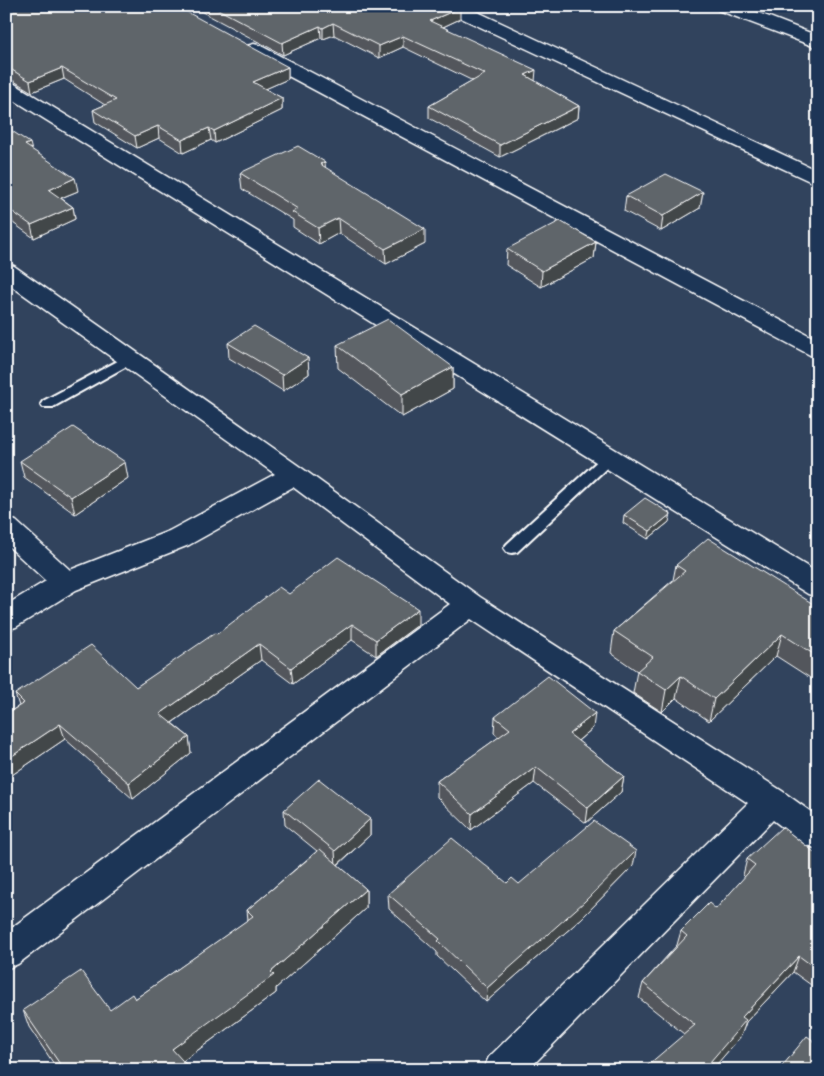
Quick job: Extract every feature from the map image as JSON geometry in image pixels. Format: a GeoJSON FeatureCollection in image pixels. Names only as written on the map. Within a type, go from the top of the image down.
{"type":"FeatureCollection","features":[{"type":"Feature","properties":{"kind":"street"},"geometry":{"type":"LineString","coordinates":[[450,6],[818,179]]}},
{"type":"Feature","properties":{"kind":"street"},"geometry":{"type":"LineString","coordinates":[[724,6],[818,42]]}},
{"type":"Feature","properties":{"kind":"street"},"geometry":{"type":"LineString","coordinates":[[796,34],[818,22]]}},
{"type":"Feature","properties":{"kind":"street"},"geometry":{"type":"LineString","coordinates":[[238,42],[818,350]]}},
{"type":"Feature","properties":{"kind":"street"},"geometry":{"type":"LineString","coordinates":[[6,87],[818,586]]}},
{"type":"Feature","properties":{"kind":"street"},"geometry":{"type":"LineString","coordinates":[[6,271],[294,475],[470,604],[771,802],[818,836]]}},
{"type":"Feature","properties":{"kind":"street"},"geometry":{"type":"LineString","coordinates":[[6,619],[66,583],[179,538],[294,475]]}},
{"type":"Feature","properties":{"kind":"street"},"geometry":{"type":"LineString","coordinates":[[6,528],[66,583]]}},
{"type":"Feature","properties":{"kind":"street"},"geometry":{"type":"LineString","coordinates":[[6,953],[470,604]]}},
{"type":"Feature","properties":{"kind":"street"},"geometry":{"type":"LineString","coordinates":[[502,1070],[771,802]]}},
{"type":"Feature","properties":{"kind":"lane"},"geometry":{"type":"LineString","coordinates":[[48,404],[129,359]]}},
{"type":"Feature","properties":{"kind":"lane"},"geometry":{"type":"LineString","coordinates":[[512,548],[609,458]]}},
{"type":"Feature","properties":{"kind":"building"},"geometry":{"type":"Polygon","coordinates":[[[6,6],[176,6],[288,67],[253,82],[282,98],[214,131],[209,128],[182,140],[158,126],[135,136],[93,110],[116,100],[62,68],[30,81],[6,68],[6,6]]]}},
{"type":"Feature","properties":{"kind":"building"},"geometry":{"type":"Polygon","coordinates":[[[212,6],[456,6],[460,8],[430,21],[536,70],[525,75],[579,106],[500,145],[429,106],[485,74],[403,36],[379,46],[333,23],[323,28],[320,26],[282,43],[212,6]]]}},
{"type":"Feature","properties":{"kind":"building"},"geometry":{"type":"Polygon","coordinates":[[[6,127],[30,143],[25,145],[75,178],[49,190],[73,207],[31,225],[10,210],[6,212],[6,127]]]}},
{"type":"Feature","properties":{"kind":"building"},"geometry":{"type":"Polygon","coordinates":[[[298,146],[325,162],[320,164],[425,229],[385,249],[338,218],[318,228],[292,212],[298,209],[240,173],[298,146]]]}},
{"type":"Feature","properties":{"kind":"building"},"geometry":{"type":"Polygon","coordinates":[[[666,174],[703,192],[663,216],[626,196],[666,174]]]}},
{"type":"Feature","properties":{"kind":"building"},"geometry":{"type":"Polygon","coordinates":[[[560,221],[596,242],[542,271],[507,249],[560,221]]]}},
{"type":"Feature","properties":{"kind":"building"},"geometry":{"type":"Polygon","coordinates":[[[388,319],[453,367],[402,394],[337,345],[388,319]]]}},
{"type":"Feature","properties":{"kind":"building"},"geometry":{"type":"Polygon","coordinates":[[[254,326],[308,358],[282,375],[228,343],[254,326]]]}},
{"type":"Feature","properties":{"kind":"building"},"geometry":{"type":"Polygon","coordinates":[[[73,427],[125,462],[71,497],[20,461],[73,427]]]}},
{"type":"Feature","properties":{"kind":"building"},"geometry":{"type":"Polygon","coordinates":[[[645,498],[671,514],[650,531],[624,515],[645,498]]]}},
{"type":"Feature","properties":{"kind":"building"},"geometry":{"type":"Polygon","coordinates":[[[708,538],[818,607],[818,657],[782,634],[714,699],[681,676],[666,690],[637,671],[653,657],[614,631],[685,571],[676,565],[708,538]]]}},
{"type":"Feature","properties":{"kind":"building"},"geometry":{"type":"Polygon","coordinates":[[[338,557],[418,609],[376,640],[352,624],[291,668],[259,644],[160,714],[189,737],[129,783],[60,724],[6,760],[6,714],[24,703],[15,694],[91,645],[136,687],[215,633],[217,634],[279,587],[289,594],[338,557]]]}},
{"type":"Feature","properties":{"kind":"building"},"geometry":{"type":"Polygon","coordinates":[[[548,676],[595,713],[569,734],[624,776],[588,808],[536,767],[472,814],[437,781],[510,729],[495,717],[548,676]]]}},
{"type":"Feature","properties":{"kind":"building"},"geometry":{"type":"Polygon","coordinates":[[[319,779],[370,819],[335,851],[284,810],[319,779]]]}},
{"type":"Feature","properties":{"kind":"building"},"geometry":{"type":"Polygon","coordinates":[[[594,821],[636,851],[584,902],[487,988],[438,941],[440,939],[388,894],[452,838],[507,883],[512,878],[519,884],[594,821]]]}},
{"type":"Feature","properties":{"kind":"building"},"geometry":{"type":"Polygon","coordinates":[[[782,827],[818,855],[818,970],[799,956],[742,1017],[746,1020],[710,1062],[719,1070],[642,1070],[695,1025],[643,983],[687,936],[681,931],[709,903],[716,909],[755,865],[747,859],[782,827]]]}},
{"type":"Feature","properties":{"kind":"building"},"geometry":{"type":"Polygon","coordinates":[[[320,849],[366,889],[271,972],[274,975],[172,1049],[191,1070],[64,1070],[23,1010],[81,971],[110,1010],[132,994],[135,999],[253,916],[247,910],[320,849]]]}},
{"type":"Feature","properties":{"kind":"building"},"geometry":{"type":"Polygon","coordinates":[[[807,1036],[818,1044],[818,1070],[779,1070],[807,1036]]]}}]}
